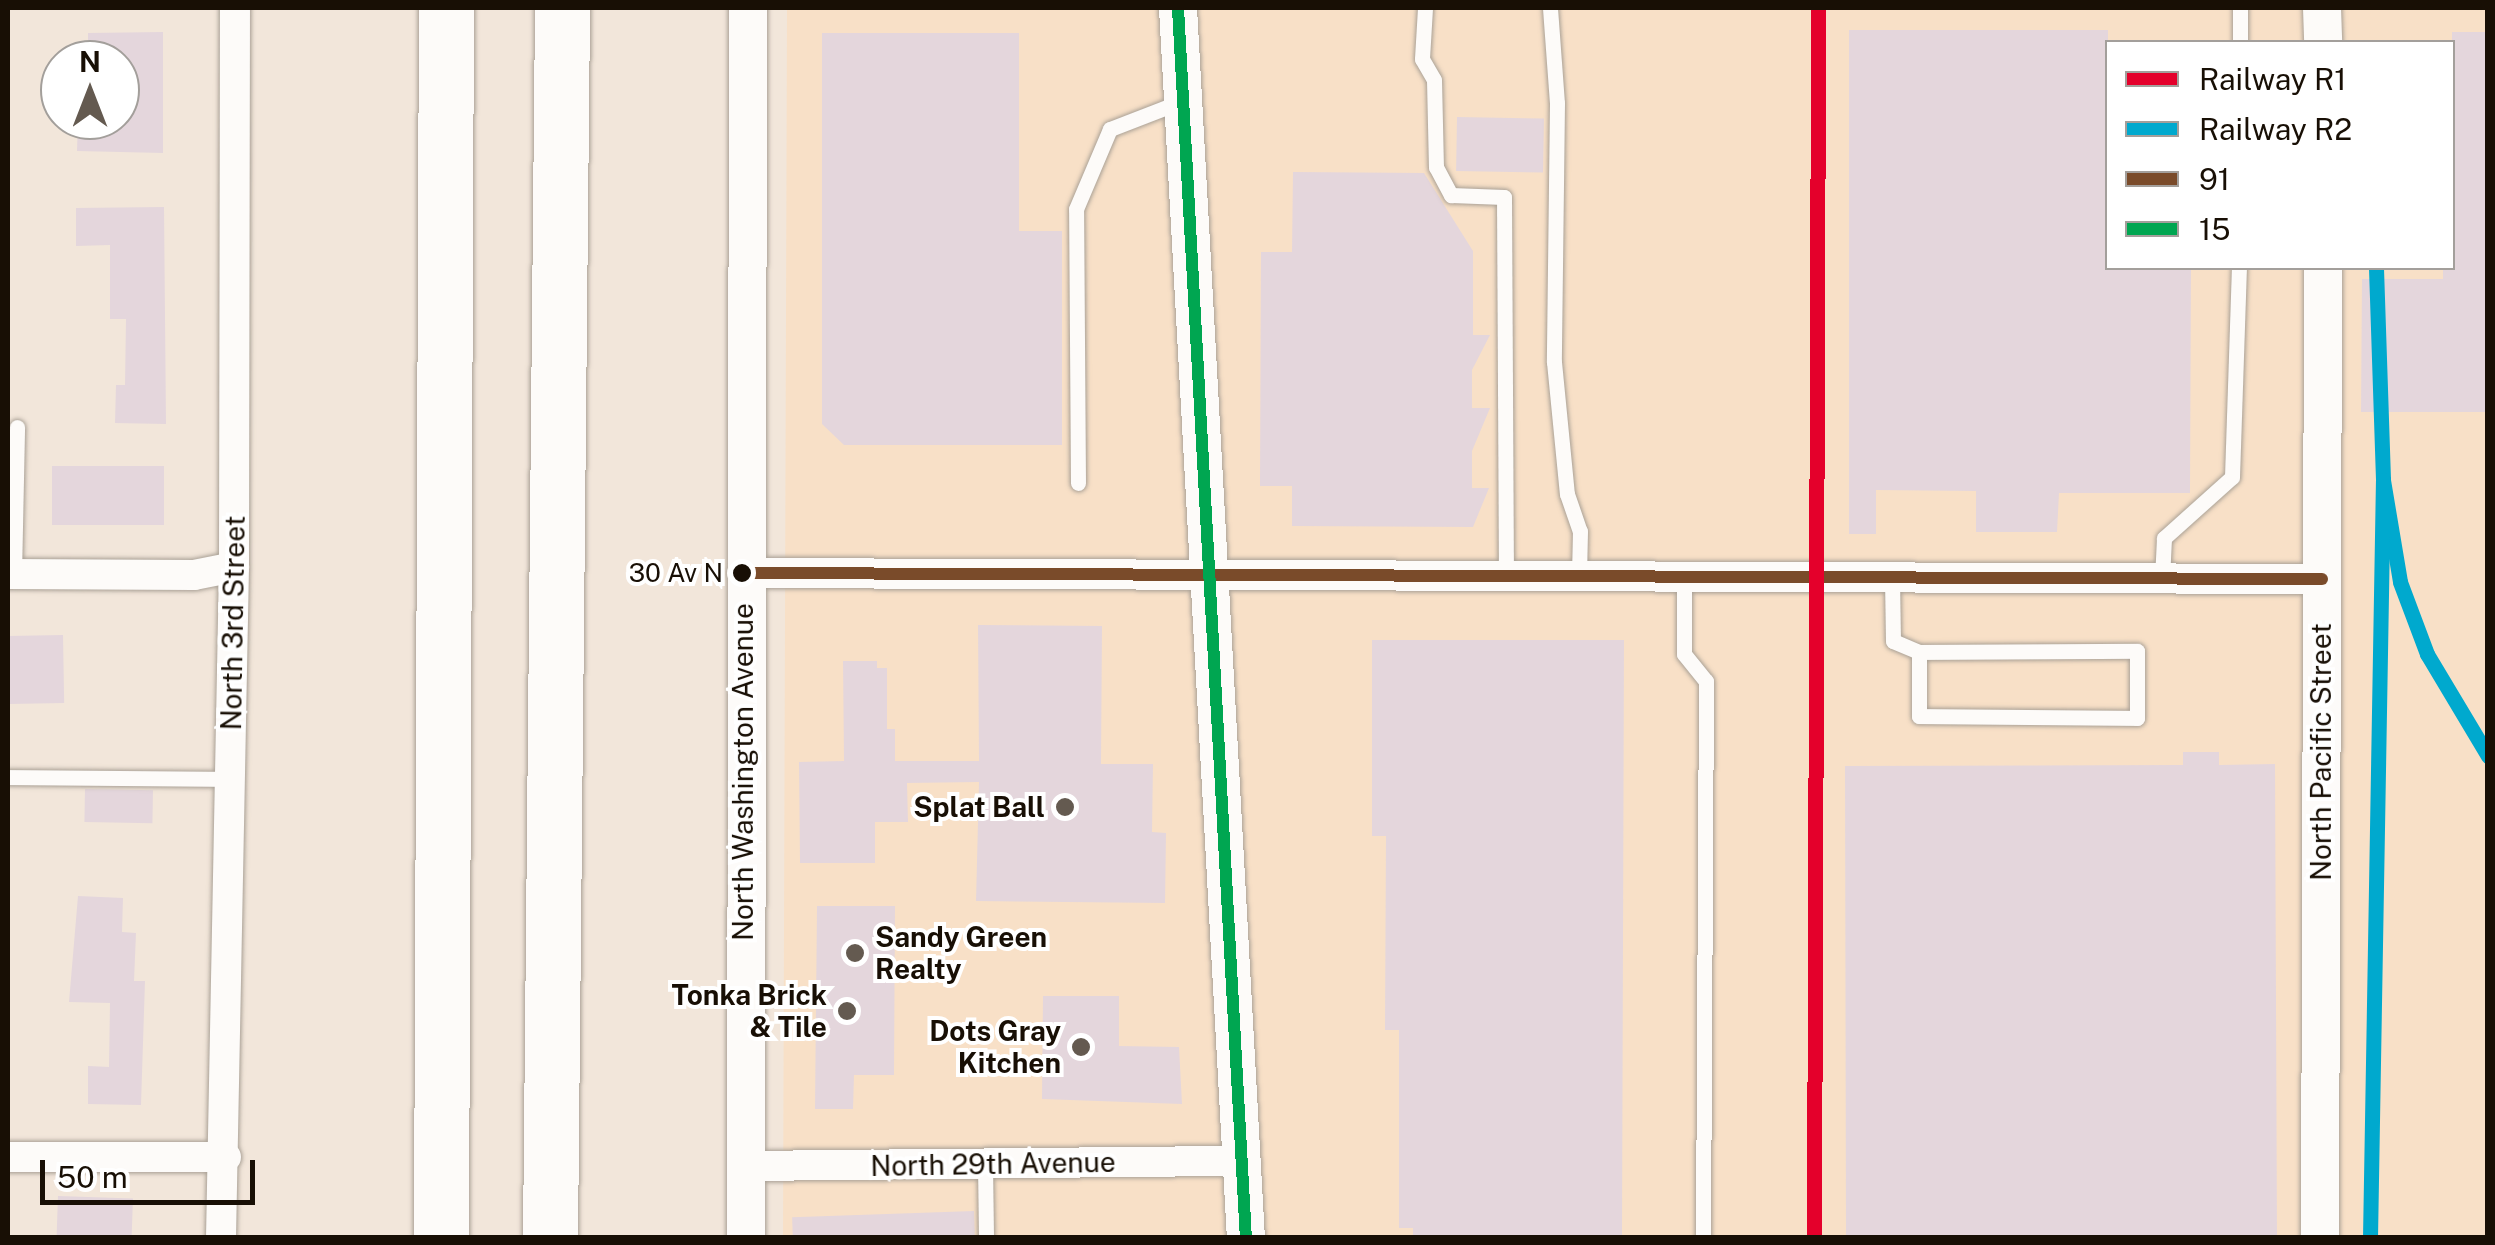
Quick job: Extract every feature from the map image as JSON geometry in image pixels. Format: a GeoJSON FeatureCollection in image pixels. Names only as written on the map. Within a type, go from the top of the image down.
{"type":"FeatureCollection","features":[{"type":"Feature","properties":{"kind":"highway"},"geometry":{"type":"LineString","coordinates":[[441,1238],[446,8]]}},
{"type":"Feature","properties":{"kind":"highway"},"geometry":{"type":"LineString","coordinates":[[550,1238],[562,8]]}},
{"type":"Feature","properties":{"kind":"street","name":"North 3rd Street"},"geometry":{"type":"LineString","coordinates":[[221,1238],[226,1157],[232,779],[235,8]]}},
{"type":"Feature","properties":{"kind":"street","name":"North Washington Avenue"},"geometry":{"type":"LineString","coordinates":[[746,1238],[742,573],[748,8]]}},
{"type":"Feature","properties":{"kind":"street"},"geometry":{"type":"LineString","coordinates":[[1178,8],[1246,1238]]}},
{"type":"Feature","properties":{"kind":"street"},"geometry":{"type":"LineString","coordinates":[[2322,8],[2323,40]]}},
{"type":"Feature","properties":{"kind":"street","name":"North Pacific Street"},"geometry":{"type":"LineString","coordinates":[[2320,1238],[2324,270]]}},
{"type":"Feature","properties":{"kind":"street"},"geometry":{"type":"LineString","coordinates":[[11,574],[194,575],[234,567]]}},
{"type":"Feature","properties":{"kind":"street"},"geometry":{"type":"LineString","coordinates":[[742,573],[2322,579]]}},
{"type":"Feature","properties":{"kind":"street"},"geometry":{"type":"LineString","coordinates":[[8,1157],[226,1157]]}},
{"type":"Feature","properties":{"kind":"street","name":"North 29th Avenue"},"geometry":{"type":"LineString","coordinates":[[746,1166],[1241,1161]]}},
{"type":"Feature","properties":{"kind":"lane"},"geometry":{"type":"LineString","coordinates":[[1425,8],[1422,59],[1434,80],[1436,166],[1452,195],[1504,196],[1506,575]]}},
{"type":"Feature","properties":{"kind":"lane"},"geometry":{"type":"LineString","coordinates":[[1550,8],[1557,103],[1554,362],[1567,494],[1580,531],[1579,575]]}},
{"type":"Feature","properties":{"kind":"lane"},"geometry":{"type":"LineString","coordinates":[[2240,8],[2240,40]]}},
{"type":"Feature","properties":{"kind":"lane"},"geometry":{"type":"LineString","coordinates":[[1078,483],[1076,210],[1110,129],[1184,100]]}},
{"type":"Feature","properties":{"kind":"lane"},"geometry":{"type":"LineString","coordinates":[[2162,578],[2164,538],[2232,478],[2239,270]]}},
{"type":"Feature","properties":{"kind":"lane"},"geometry":{"type":"LineString","coordinates":[[11,574],[17,427]]}},
{"type":"Feature","properties":{"kind":"lane"},"geometry":{"type":"LineString","coordinates":[[1684,575],[1684,654],[1706,682],[1703,1238]]}},
{"type":"Feature","properties":{"kind":"lane"},"geometry":{"type":"LineString","coordinates":[[1892,578],[1892,642],[1919,652],[2137,652],[2137,718],[1918,716],[1919,652]]}},
{"type":"Feature","properties":{"kind":"lane"},"geometry":{"type":"LineString","coordinates":[[8,777],[232,779]]}},
{"type":"Feature","properties":{"kind":"lane"},"geometry":{"type":"LineString","coordinates":[[985,1164],[986,1238]]}},
{"type":"Feature","properties":{"kind":"shaded area"},"geometry":{"type":"Polygon","coordinates":[[[787,8],[2487,8],[2487,1237],[783,1238],[787,8]]]}},
{"type":"Feature","properties":{"kind":"building"},"geometry":{"type":"Polygon","coordinates":[[[1849,30],[2108,30],[2105,270],[2191,270],[2190,493],[2059,493],[2057,532],[1976,532],[1976,491],[1876,490],[1876,534],[1849,534],[1849,30]]]}},
{"type":"Feature","properties":{"kind":"building"},"geometry":{"type":"Polygon","coordinates":[[[163,32],[163,153],[77,151],[77,140],[140,140],[140,40],[88,40],[88,33],[163,32]]]}},
{"type":"Feature","properties":{"kind":"building"},"geometry":{"type":"Polygon","coordinates":[[[2452,32],[2488,32],[2488,412],[2361,412],[2362,279],[2443,279],[2443,270],[2455,270],[2452,32]]]}},
{"type":"Feature","properties":{"kind":"building"},"geometry":{"type":"Polygon","coordinates":[[[822,33],[1019,33],[1019,231],[1062,231],[1062,445],[844,445],[822,424],[822,33]]]}},
{"type":"Feature","properties":{"kind":"building"},"geometry":{"type":"Polygon","coordinates":[[[1457,117],[1544,119],[1543,173],[1456,171],[1457,117]]]}},
{"type":"Feature","properties":{"kind":"building"},"geometry":{"type":"Polygon","coordinates":[[[1293,172],[1424,173],[1473,251],[1473,335],[1490,335],[1472,370],[1472,408],[1490,408],[1472,451],[1472,488],[1489,488],[1473,527],[1292,526],[1292,486],[1260,486],[1261,252],[1292,252],[1293,172]]]}},
{"type":"Feature","properties":{"kind":"building"},"geometry":{"type":"Polygon","coordinates":[[[164,207],[166,424],[115,423],[116,385],[125,385],[126,319],[110,319],[110,245],[76,246],[76,208],[164,207]]]}},
{"type":"Feature","properties":{"kind":"building"},"geometry":{"type":"Polygon","coordinates":[[[52,466],[164,466],[164,525],[52,525],[52,466]]]}},
{"type":"Feature","properties":{"kind":"building"},"geometry":{"type":"Polygon","coordinates":[[[978,625],[1102,626],[1101,764],[1153,764],[1152,832],[1166,833],[1165,903],[976,901],[979,782],[907,783],[908,822],[875,822],[875,863],[800,863],[799,762],[844,761],[843,661],[877,661],[877,668],[887,668],[887,729],[895,729],[895,761],[979,761],[978,625]]]}},
{"type":"Feature","properties":{"kind":"building"},"geometry":{"type":"Polygon","coordinates":[[[63,635],[64,703],[9,704],[8,636],[63,635]]]}},
{"type":"Feature","properties":{"kind":"building"},"geometry":{"type":"Polygon","coordinates":[[[1372,640],[1624,640],[1622,1238],[1413,1238],[1413,1228],[1399,1228],[1399,1030],[1385,1030],[1386,836],[1372,836],[1372,640]]]}},
{"type":"Feature","properties":{"kind":"building"},"geometry":{"type":"Polygon","coordinates":[[[2183,752],[2219,752],[2219,765],[2275,764],[2277,1238],[1846,1238],[1845,766],[2183,765],[2183,752]]]}},
{"type":"Feature","properties":{"kind":"building"},"geometry":{"type":"Polygon","coordinates":[[[85,789],[153,790],[152,823],[84,822],[85,789]]]}},
{"type":"Feature","properties":{"kind":"building"},"geometry":{"type":"Polygon","coordinates":[[[78,896],[123,898],[122,932],[136,933],[134,981],[145,981],[141,1105],[88,1104],[88,1066],[109,1067],[110,1003],[69,1002],[78,896]]]}},
{"type":"Feature","properties":{"kind":"building"},"geometry":{"type":"Polygon","coordinates":[[[817,906],[895,906],[894,1075],[854,1075],[853,1109],[815,1109],[817,906]]]}},
{"type":"Feature","properties":{"kind":"building","name":"Dots Gray Kitchen"},"geometry":{"type":"Polygon","coordinates":[[[1043,996],[1119,996],[1119,1046],[1179,1047],[1182,1104],[1042,1099],[1043,996]]]}},
{"type":"Feature","properties":{"kind":"building"},"geometry":{"type":"Polygon","coordinates":[[[58,1196],[133,1199],[132,1238],[57,1238],[58,1196]]]}},
{"type":"Feature","properties":{"kind":"building"},"geometry":{"type":"Polygon","coordinates":[[[974,1211],[975,1238],[793,1238],[792,1217],[974,1211]]]}},
{"type":"Feature","properties":{"kind":"rail line","name":"R1"},"geometry":{"type":"LineString","coordinates":[[1814,1238],[1818,8]]}},
{"type":"Feature","properties":{"kind":"rail line","name":"R2"},"geometry":{"type":"LineString","coordinates":[[2376,270],[2383,480],[2400,582],[2427,654],[2488,756]]}},
{"type":"Feature","properties":{"kind":"rail line","name":"R2"},"geometry":{"type":"LineString","coordinates":[[2370,1238],[2383,480]]}},
{"type":"Feature","properties":{"kind":"transit line","name":"15"},"geometry":{"type":"LineString","coordinates":[[1178,8],[1246,1238]]}},
{"type":"Feature","properties":{"kind":"transit line","name":"91"},"geometry":{"type":"LineString","coordinates":[[742,573],[2322,579]]}},
{"type":"Feature","properties":{"kind":"place","name":"30 Av N"},"geometry":{"type":"Point","coordinates":[742,573]}},
{"type":"Feature","properties":{"kind":"place","name":"Splat Ball"},"geometry":{"type":"Point","coordinates":[1065,807]}},
{"type":"Feature","properties":{"kind":"place","name":"Sandy Green Realty"},"geometry":{"type":"Point","coordinates":[855,953]}},
{"type":"Feature","properties":{"kind":"place","name":"Tonka Brick & Tile"},"geometry":{"type":"Point","coordinates":[847,1011]}},
{"type":"Feature","properties":{"kind":"place","name":"Dots Gray Kitchen"},"geometry":{"type":"Point","coordinates":[1081,1047]}}]}
